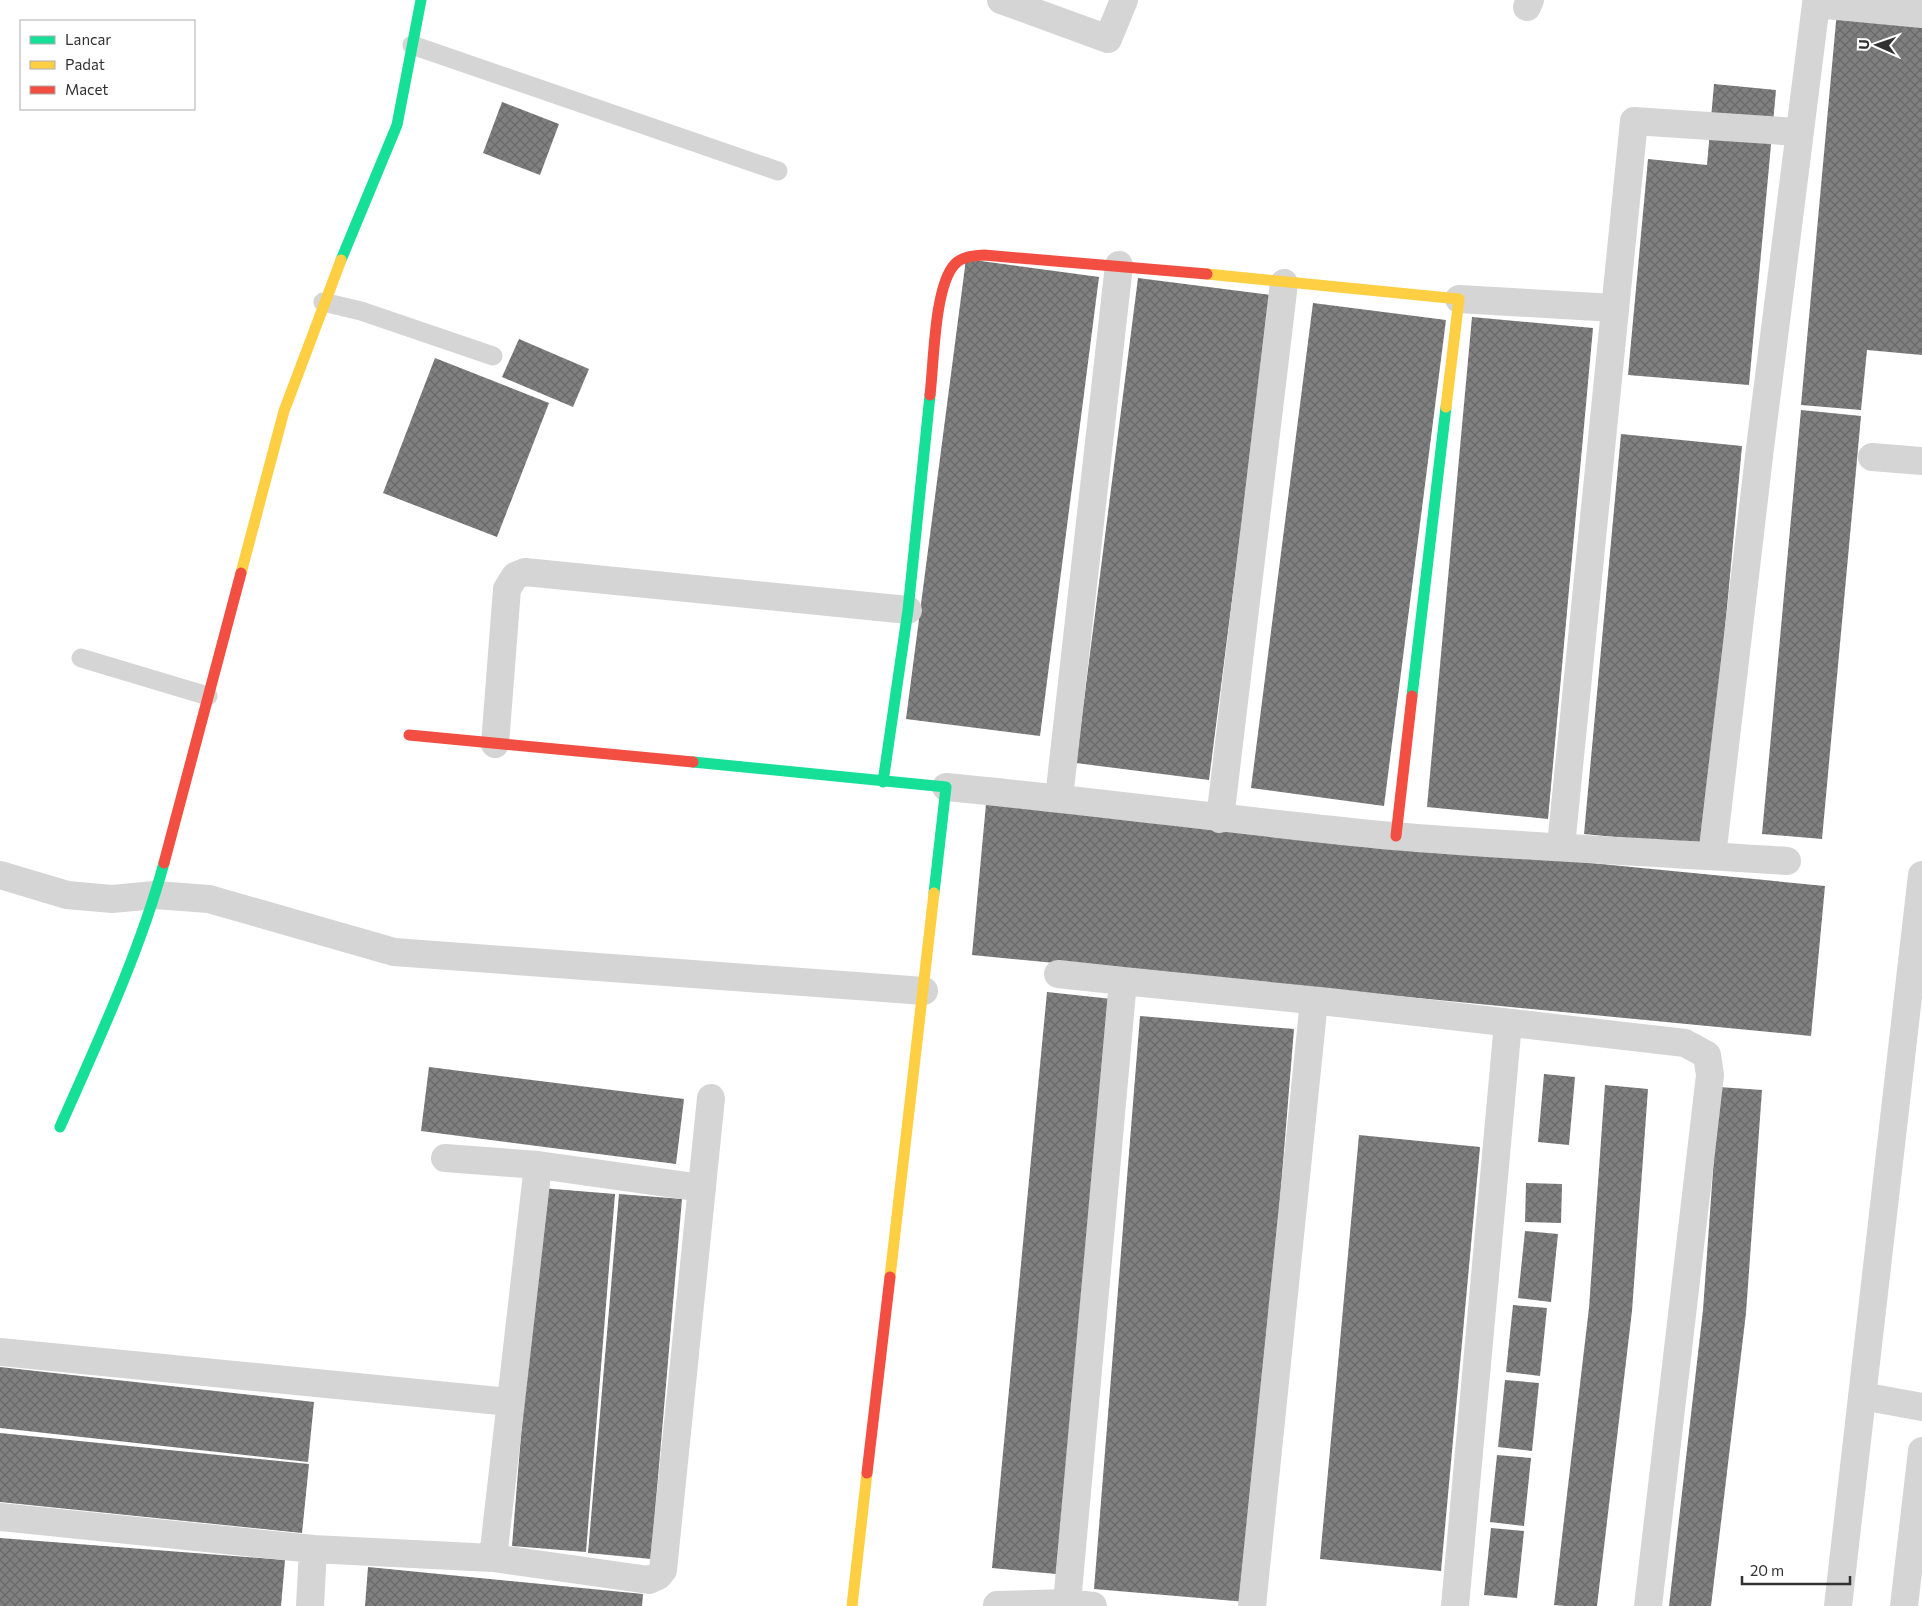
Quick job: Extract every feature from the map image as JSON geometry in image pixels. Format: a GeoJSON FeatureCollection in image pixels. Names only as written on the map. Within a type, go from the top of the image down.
{"type":"FeatureCollection","features":[{"type":"Feature","properties":{"kind":"street"},"geometry":{"type":"LineString","coordinates":[[60,1127],[106,1024],[156,896],[284,411],[323,302],[397,125],[421,0]]}},
{"type":"Feature","properties":{"kind":"street"},"geometry":{"type":"LineString","coordinates":[[1000,0],[1108,39],[1124,0]]}},
{"type":"Feature","properties":{"kind":"street"},"geometry":{"type":"LineString","coordinates":[[1712,856],[1798,132],[1816,4],[1922,14]]}},
{"type":"Feature","properties":{"kind":"street"},"geometry":{"type":"LineString","coordinates":[[1560,846],[1634,121],[1798,132]]}},
{"type":"Feature","properties":{"kind":"street"},"geometry":{"type":"LineString","coordinates":[[883,782],[908,610],[941,291],[953,266],[965,256],[984,255],[1119,265],[1459,299],[1614,308]]}},
{"type":"Feature","properties":{"kind":"street"},"geometry":{"type":"LineString","coordinates":[[1059,798],[1119,265]]}},
{"type":"Feature","properties":{"kind":"street"},"geometry":{"type":"LineString","coordinates":[[1220,819],[1284,283]]}},
{"type":"Feature","properties":{"kind":"street"},"geometry":{"type":"LineString","coordinates":[[1396,836],[1459,299]]}},
{"type":"Feature","properties":{"kind":"street"},"geometry":{"type":"LineString","coordinates":[[1872,457],[1922,461]]}},
{"type":"Feature","properties":{"kind":"street"},"geometry":{"type":"LineString","coordinates":[[495,744],[507,589],[515,576],[525,572],[908,610]]}},
{"type":"Feature","properties":{"kind":"street"},"geometry":{"type":"LineString","coordinates":[[409,734],[495,744],[1059,798],[1220,819],[1396,836],[1787,861]]}},
{"type":"Feature","properties":{"kind":"street"},"geometry":{"type":"LineString","coordinates":[[852,1606],[946,787]]}},
{"type":"Feature","properties":{"kind":"street"},"geometry":{"type":"LineString","coordinates":[[0,875],[67,895],[112,899],[156,896],[208,898],[394,952],[924,991]]}},
{"type":"Feature","properties":{"kind":"street"},"geometry":{"type":"LineString","coordinates":[[1838,1606],[1868,1398],[1922,875]]}},
{"type":"Feature","properties":{"kind":"street"},"geometry":{"type":"LineString","coordinates":[[1058,974],[1314,1000],[1685,1043],[1707,1055],[1710,1075],[1648,1606]]}},
{"type":"Feature","properties":{"kind":"street"},"geometry":{"type":"LineString","coordinates":[[997,1605],[1080,1604],[1123,981]]}},
{"type":"Feature","properties":{"kind":"street"},"geometry":{"type":"LineString","coordinates":[[1252,1606],[1314,1000]]}},
{"type":"Feature","properties":{"kind":"street"},"geometry":{"type":"LineString","coordinates":[[1456,1606],[1508,1023]]}},
{"type":"Feature","properties":{"kind":"street"},"geometry":{"type":"LineString","coordinates":[[0,1517],[313,1549],[493,1558],[649,1580],[658,1576],[663,1570],[711,1098]]}},
{"type":"Feature","properties":{"kind":"street"},"geometry":{"type":"LineString","coordinates":[[445,1158],[538,1165],[702,1188]]}},
{"type":"Feature","properties":{"kind":"street"},"geometry":{"type":"LineString","coordinates":[[493,1558],[538,1165]]}},
{"type":"Feature","properties":{"kind":"street"},"geometry":{"type":"LineString","coordinates":[[0,1352],[510,1402]]}},
{"type":"Feature","properties":{"kind":"street"},"geometry":{"type":"LineString","coordinates":[[1868,1398],[1915,1405]]}},
{"type":"Feature","properties":{"kind":"street"},"geometry":{"type":"LineString","coordinates":[[1904,1606],[1922,1451]]}},
{"type":"Feature","properties":{"kind":"street"},"geometry":{"type":"LineString","coordinates":[[310,1606],[313,1549]]}},
{"type":"Feature","properties":{"kind":"lane"},"geometry":{"type":"LineString","coordinates":[[412,45],[778,171]]}},
{"type":"Feature","properties":{"kind":"lane"},"geometry":{"type":"LineString","coordinates":[[323,302],[360,311],[494,356]]}},
{"type":"Feature","properties":{"kind":"lane"},"geometry":{"type":"LineString","coordinates":[[81,658],[208,696]]}},
{"type":"Feature","properties":{"kind":"building"},"geometry":{"type":"Polygon","coordinates":[[[1838,0],[1922,0],[1922,355],[1867,350],[1861,410],[1801,405],[1838,0]]]}},
{"type":"Feature","properties":{"kind":"building"},"geometry":{"type":"Polygon","coordinates":[[[1714,84],[1776,90],[1749,385],[1628,375],[1648,159],[1707,165],[1714,84]]]}},
{"type":"Feature","properties":{"kind":"building"},"geometry":{"type":"Polygon","coordinates":[[[502,102],[559,124],[540,175],[483,153],[502,102]]]}},
{"type":"Feature","properties":{"kind":"building"},"geometry":{"type":"Polygon","coordinates":[[[966,259],[1099,277],[1040,736],[906,719],[966,259]]]}},
{"type":"Feature","properties":{"kind":"building"},"geometry":{"type":"Polygon","coordinates":[[[1138,278],[1271,295],[1209,780],[1076,763],[1138,278]]]}},
{"type":"Feature","properties":{"kind":"building"},"geometry":{"type":"Polygon","coordinates":[[[1313,303],[1446,320],[1384,806],[1251,788],[1313,303]]]}},
{"type":"Feature","properties":{"kind":"building"},"geometry":{"type":"Polygon","coordinates":[[[1472,317],[1593,328],[1548,819],[1427,807],[1472,317]]]}},
{"type":"Feature","properties":{"kind":"building"},"geometry":{"type":"Polygon","coordinates":[[[519,339],[589,369],[573,407],[502,377],[519,339]]]}},
{"type":"Feature","properties":{"kind":"building"},"geometry":{"type":"Polygon","coordinates":[[[435,358],[549,403],[497,537],[383,493],[435,358]]]}},
{"type":"Feature","properties":{"kind":"building"},"geometry":{"type":"Polygon","coordinates":[[[1801,410],[1861,416],[1822,839],[1762,834],[1801,410]]]}},
{"type":"Feature","properties":{"kind":"building"},"geometry":{"type":"Polygon","coordinates":[[[1621,434],[1742,446],[1705,846],[1584,834],[1621,434]]]}},
{"type":"Feature","properties":{"kind":"building"},"geometry":{"type":"Polygon","coordinates":[[[986,804],[1825,886],[1811,1036],[972,955],[986,804]]]}},
{"type":"Feature","properties":{"kind":"building"},"geometry":{"type":"Polygon","coordinates":[[[1047,992],[1112,999],[1056,1574],[992,1568],[1047,992]]]}},
{"type":"Feature","properties":{"kind":"building"},"geometry":{"type":"Polygon","coordinates":[[[1140,1016],[1294,1029],[1247,1602],[1094,1589],[1140,1016]]]}},
{"type":"Feature","properties":{"kind":"building"},"geometry":{"type":"Polygon","coordinates":[[[429,1067],[684,1099],[676,1164],[421,1131],[429,1067]]]}},
{"type":"Feature","properties":{"kind":"building"},"geometry":{"type":"Polygon","coordinates":[[[1544,1074],[1575,1077],[1569,1145],[1538,1142],[1544,1074]]]}},
{"type":"Feature","properties":{"kind":"building"},"geometry":{"type":"Polygon","coordinates":[[[1605,1085],[1648,1089],[1632,1311],[1597,1606],[1565,1606],[1554,1605],[1589,1308],[1605,1085]]]}},
{"type":"Feature","properties":{"kind":"building"},"geometry":{"type":"Polygon","coordinates":[[[1719,1087],[1762,1090],[1746,1313],[1711,1606],[1669,1606],[1703,1310],[1719,1087]]]}},
{"type":"Feature","properties":{"kind":"building"},"geometry":{"type":"Polygon","coordinates":[[[1359,1135],[1480,1147],[1441,1571],[1320,1559],[1359,1135]]]}},
{"type":"Feature","properties":{"kind":"building"},"geometry":{"type":"Polygon","coordinates":[[[1526,1183],[1562,1184],[1561,1223],[1525,1222],[1526,1183]]]}},
{"type":"Feature","properties":{"kind":"building"},"geometry":{"type":"Polygon","coordinates":[[[541,1188],[615,1194],[586,1552],[512,1546],[541,1188]]]}},
{"type":"Feature","properties":{"kind":"building"},"geometry":{"type":"Polygon","coordinates":[[[619,1194],[682,1199],[651,1559],[588,1553],[619,1194]]]}},
{"type":"Feature","properties":{"kind":"building"},"geometry":{"type":"Polygon","coordinates":[[[1525,1231],[1558,1234],[1551,1302],[1518,1298],[1525,1231]]]}},
{"type":"Feature","properties":{"kind":"building"},"geometry":{"type":"Polygon","coordinates":[[[1513,1305],[1547,1308],[1540,1376],[1506,1372],[1513,1305]]]}},
{"type":"Feature","properties":{"kind":"building"},"geometry":{"type":"Polygon","coordinates":[[[0,1367],[314,1402],[308,1462],[0,1428],[0,1367]]]}},
{"type":"Feature","properties":{"kind":"building"},"geometry":{"type":"Polygon","coordinates":[[[1505,1380],[1539,1383],[1532,1451],[1498,1447],[1505,1380]]]}},
{"type":"Feature","properties":{"kind":"building"},"geometry":{"type":"Polygon","coordinates":[[[0,1433],[309,1464],[302,1533],[0,1502],[0,1433]]]}},
{"type":"Feature","properties":{"kind":"building"},"geometry":{"type":"Polygon","coordinates":[[[1497,1455],[1531,1458],[1524,1526],[1490,1522],[1497,1455]]]}},
{"type":"Feature","properties":{"kind":"building"},"geometry":{"type":"Polygon","coordinates":[[[1491,1528],[1524,1531],[1517,1598],[1484,1595],[1491,1528]]]}},
{"type":"Feature","properties":{"kind":"building"},"geometry":{"type":"Polygon","coordinates":[[[0,1538],[285,1560],[281,1606],[0,1606],[0,1538]]]}},
{"type":"Feature","properties":{"kind":"building"},"geometry":{"type":"Polygon","coordinates":[[[368,1567],[643,1594],[642,1606],[365,1606],[368,1567]]]}},
{"type":"Feature","properties":{"kind":"traffic: fast"},"geometry":{"type":"LineString","coordinates":[[341,260],[397,125],[421,0]]}},
{"type":"Feature","properties":{"kind":"traffic: fast"},"geometry":{"type":"LineString","coordinates":[[883,782],[908,610],[930,395]]}},
{"type":"Feature","properties":{"kind":"traffic: fast"},"geometry":{"type":"LineString","coordinates":[[1412,696],[1446,407]]}},
{"type":"Feature","properties":{"kind":"traffic: fast"},"geometry":{"type":"LineString","coordinates":[[693,762],[946,787],[934,893]]}},
{"type":"Feature","properties":{"kind":"traffic: fast"},"geometry":{"type":"LineString","coordinates":[[60,1127],[130,964],[143,931],[164,863]]}},
{"type":"Feature","properties":{"kind":"traffic: slow"},"geometry":{"type":"LineString","coordinates":[[241,573],[284,411],[341,260]]}},
{"type":"Feature","properties":{"kind":"traffic: slow"},"geometry":{"type":"LineString","coordinates":[[1207,274],[1459,299],[1446,407]]}},
{"type":"Feature","properties":{"kind":"traffic: slow"},"geometry":{"type":"LineString","coordinates":[[890,1277],[934,893]]}},
{"type":"Feature","properties":{"kind":"traffic: slow"},"geometry":{"type":"LineString","coordinates":[[852,1606],[867,1473]]}},
{"type":"Feature","properties":{"kind":"traffic: jam"},"geometry":{"type":"LineString","coordinates":[[930,395],[936,326],[943,289],[948,275],[955,264],[962,259],[984,255],[1207,274]]}},
{"type":"Feature","properties":{"kind":"traffic: jam"},"geometry":{"type":"LineString","coordinates":[[164,863],[241,573]]}},
{"type":"Feature","properties":{"kind":"traffic: jam"},"geometry":{"type":"LineString","coordinates":[[1396,836],[1412,696]]}},
{"type":"Feature","properties":{"kind":"traffic: jam"},"geometry":{"type":"LineString","coordinates":[[409,735],[693,762]]}},
{"type":"Feature","properties":{"kind":"traffic: jam"},"geometry":{"type":"LineString","coordinates":[[867,1473],[890,1277]]}}]}
